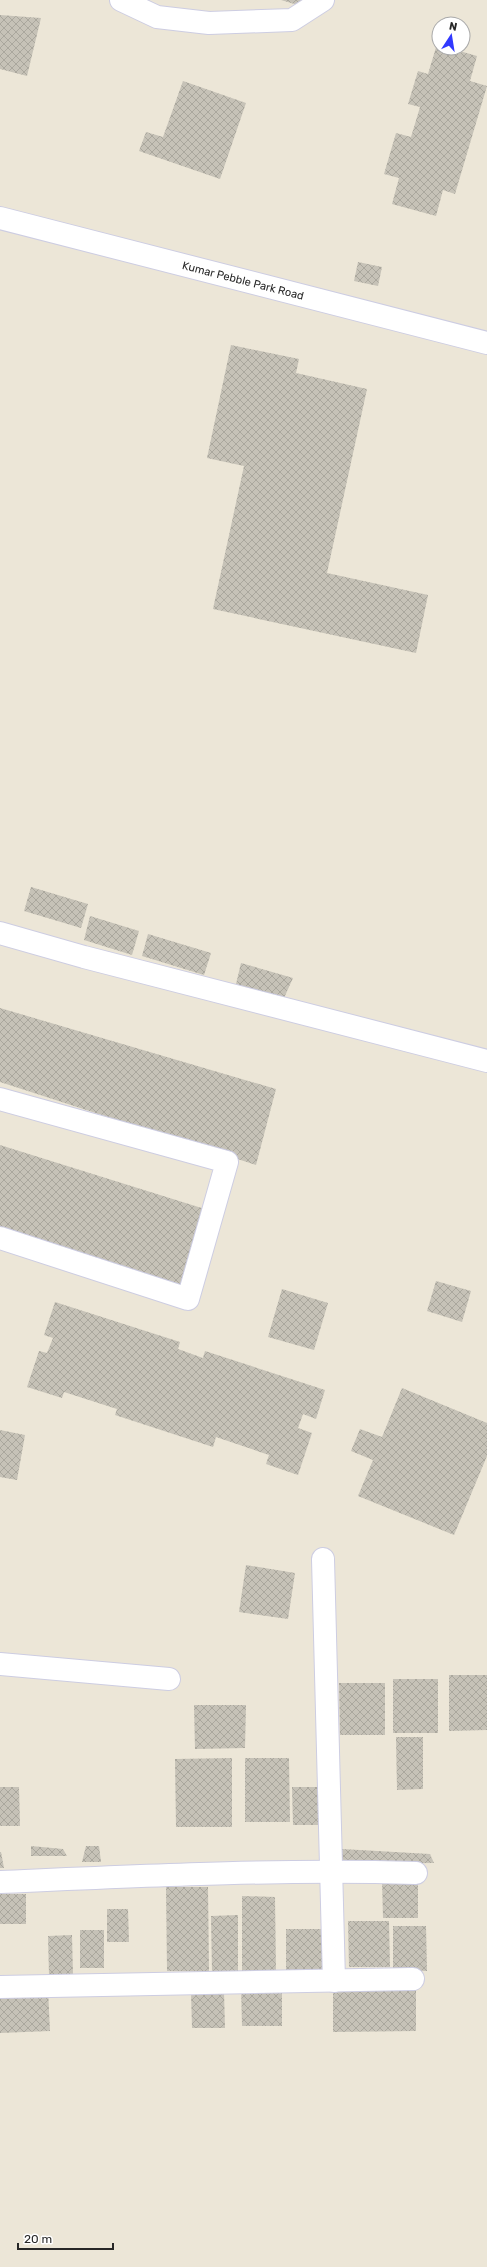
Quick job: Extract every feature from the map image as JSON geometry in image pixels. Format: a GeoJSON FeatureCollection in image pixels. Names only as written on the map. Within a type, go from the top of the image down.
{"type":"FeatureCollection","features":[{"type":"Feature","properties":{"kind":"street"},"geometry":{"type":"LineString","coordinates":[[121,0],[157,17],[210,24],[292,20],[323,0]]}},
{"type":"Feature","properties":{"kind":"street","name":"Kumar Pebble Park Road"},"geometry":{"type":"LineString","coordinates":[[0,218],[487,343]]}},
{"type":"Feature","properties":{"kind":"street"},"geometry":{"type":"LineString","coordinates":[[0,933],[84,958],[487,1061]]}},
{"type":"Feature","properties":{"kind":"street"},"geometry":{"type":"LineString","coordinates":[[0,1099],[227,1162],[188,1299],[0,1238]]}},
{"type":"Feature","properties":{"kind":"street"},"geometry":{"type":"LineString","coordinates":[[323,1559],[334,1981]]}},
{"type":"Feature","properties":{"kind":"street"},"geometry":{"type":"LineString","coordinates":[[0,1664],[169,1679]]}},
{"type":"Feature","properties":{"kind":"street"},"geometry":{"type":"LineString","coordinates":[[0,1882],[214,1872],[330,1870],[416,1872]]}},
{"type":"Feature","properties":{"kind":"street"},"geometry":{"type":"LineString","coordinates":[[0,1987],[413,1979]]}},
{"type":"Feature","properties":{"kind":"building"},"geometry":{"type":"Polygon","coordinates":[[[281,0],[302,0],[301,6],[281,0]]]}},
{"type":"Feature","properties":{"kind":"building"},"geometry":{"type":"Polygon","coordinates":[[[0,15],[41,18],[27,76],[0,69],[0,15]]]}},
{"type":"Feature","properties":{"kind":"building"},"geometry":{"type":"Polygon","coordinates":[[[471,54],[477,56],[470,81],[487,86],[455,194],[443,190],[436,216],[392,204],[399,178],[384,174],[396,133],[411,137],[420,107],[408,104],[418,71],[428,74],[433,56],[471,56],[471,54]]]}},
{"type":"Feature","properties":{"kind":"building"},"geometry":{"type":"Polygon","coordinates":[[[183,81],[246,103],[220,179],[139,151],[146,132],[163,137],[183,81]]]}},
{"type":"Feature","properties":{"kind":"building"},"geometry":{"type":"Polygon","coordinates":[[[358,262],[382,267],[378,286],[354,281],[358,262]]]}},
{"type":"Feature","properties":{"kind":"building"},"geometry":{"type":"Polygon","coordinates":[[[231,345],[299,359],[296,373],[367,389],[327,573],[428,595],[416,653],[213,609],[244,466],[207,458],[231,345]]]}},
{"type":"Feature","properties":{"kind":"building"},"geometry":{"type":"Polygon","coordinates":[[[31,887],[88,904],[81,928],[24,911],[31,887]]]}},
{"type":"Feature","properties":{"kind":"building"},"geometry":{"type":"Polygon","coordinates":[[[90,916],[139,931],[132,955],[84,940],[90,916]]]}},
{"type":"Feature","properties":{"kind":"building"},"geometry":{"type":"Polygon","coordinates":[[[148,934],[211,953],[204,975],[142,956],[148,934]]]}},
{"type":"Feature","properties":{"kind":"building"},"geometry":{"type":"Polygon","coordinates":[[[241,963],[293,978],[284,998],[236,984],[241,963]]]}},
{"type":"Feature","properties":{"kind":"building"},"geometry":{"type":"Polygon","coordinates":[[[0,1008],[276,1089],[256,1165],[0,1082],[0,1008]]]}},
{"type":"Feature","properties":{"kind":"building"},"geometry":{"type":"Polygon","coordinates":[[[0,1145],[208,1210],[183,1291],[0,1234],[0,1145]]]}},
{"type":"Feature","properties":{"kind":"building"},"geometry":{"type":"Polygon","coordinates":[[[436,1281],[471,1291],[462,1322],[427,1311],[436,1281]]]}},
{"type":"Feature","properties":{"kind":"building"},"geometry":{"type":"Polygon","coordinates":[[[282,1289],[328,1303],[314,1350],[268,1337],[282,1289]]]}},
{"type":"Feature","properties":{"kind":"building"},"geometry":{"type":"Polygon","coordinates":[[[55,1302],[180,1342],[178,1349],[203,1358],[205,1351],[325,1390],[316,1419],[303,1414],[298,1428],[312,1433],[298,1475],[266,1464],[269,1455],[216,1437],[213,1447],[115,1415],[117,1409],[64,1392],[62,1398],[27,1387],[39,1351],[47,1353],[53,1338],[44,1335],[55,1302]]]}},
{"type":"Feature","properties":{"kind":"building"},"geometry":{"type":"Polygon","coordinates":[[[402,1388],[487,1423],[487,1456],[454,1535],[358,1496],[373,1460],[351,1451],[360,1429],[382,1437],[402,1388]]]}},
{"type":"Feature","properties":{"kind":"building"},"geometry":{"type":"Polygon","coordinates":[[[0,1430],[25,1435],[17,1480],[0,1477],[0,1430]]]}},
{"type":"Feature","properties":{"kind":"building"},"geometry":{"type":"Polygon","coordinates":[[[246,1565],[295,1573],[288,1619],[239,1612],[246,1565]]]}},
{"type":"Feature","properties":{"kind":"building"},"geometry":{"type":"Polygon","coordinates":[[[449,1675],[487,1675],[487,1730],[449,1731],[449,1675]]]}},
{"type":"Feature","properties":{"kind":"building"},"geometry":{"type":"Polygon","coordinates":[[[393,1679],[438,1679],[438,1733],[393,1733],[393,1679]]]}},
{"type":"Feature","properties":{"kind":"building"},"geometry":{"type":"Polygon","coordinates":[[[339,1683],[385,1683],[385,1735],[340,1735],[339,1683]]]}},
{"type":"Feature","properties":{"kind":"building"},"geometry":{"type":"Polygon","coordinates":[[[194,1705],[246,1705],[245,1748],[195,1749],[194,1705]]]}},
{"type":"Feature","properties":{"kind":"building"},"geometry":{"type":"Polygon","coordinates":[[[396,1737],[423,1737],[423,1789],[397,1790],[396,1737]]]}},
{"type":"Feature","properties":{"kind":"building"},"geometry":{"type":"Polygon","coordinates":[[[232,1758],[232,1827],[176,1827],[175,1759],[232,1758]]]}},
{"type":"Feature","properties":{"kind":"building"},"geometry":{"type":"Polygon","coordinates":[[[245,1758],[289,1758],[290,1822],[245,1822],[245,1758]]]}},
{"type":"Feature","properties":{"kind":"building"},"geometry":{"type":"Polygon","coordinates":[[[0,1787],[19,1787],[20,1826],[0,1826],[0,1787]]]}},
{"type":"Feature","properties":{"kind":"building"},"geometry":{"type":"Polygon","coordinates":[[[292,1787],[318,1787],[318,1825],[293,1825],[292,1787]]]}},
{"type":"Feature","properties":{"kind":"building"},"geometry":{"type":"Polygon","coordinates":[[[31,1846],[63,1849],[67,1856],[31,1856],[31,1846]]]}},
{"type":"Feature","properties":{"kind":"building"},"geometry":{"type":"Polygon","coordinates":[[[86,1846],[99,1846],[101,1862],[82,1862],[86,1846]]]}},
{"type":"Feature","properties":{"kind":"building"},"geometry":{"type":"Polygon","coordinates":[[[342,1849],[430,1854],[434,1863],[341,1864],[342,1849]]]}},
{"type":"Feature","properties":{"kind":"building"},"geometry":{"type":"Polygon","coordinates":[[[1,1852],[4,1868],[0,1868],[1,1852]]]}},
{"type":"Feature","properties":{"kind":"building"},"geometry":{"type":"Polygon","coordinates":[[[418,1879],[418,1918],[383,1918],[382,1880],[418,1879]]]}},
{"type":"Feature","properties":{"kind":"building"},"geometry":{"type":"Polygon","coordinates":[[[166,1887],[208,1887],[209,1971],[167,1971],[166,1887]]]}},
{"type":"Feature","properties":{"kind":"building"},"geometry":{"type":"Polygon","coordinates":[[[0,1894],[26,1894],[26,1924],[0,1924],[0,1894]]]}},
{"type":"Feature","properties":{"kind":"building"},"geometry":{"type":"Polygon","coordinates":[[[242,1896],[275,1897],[276,1973],[242,1973],[242,1896]]]}},
{"type":"Feature","properties":{"kind":"building"},"geometry":{"type":"Polygon","coordinates":[[[107,1909],[128,1909],[129,1942],[107,1942],[107,1909]]]}},
{"type":"Feature","properties":{"kind":"building"},"geometry":{"type":"Polygon","coordinates":[[[238,1915],[238,1973],[212,1973],[211,1916],[238,1915]]]}},
{"type":"Feature","properties":{"kind":"building"},"geometry":{"type":"Polygon","coordinates":[[[348,1921],[389,1921],[390,1967],[349,1967],[348,1921]]]}},
{"type":"Feature","properties":{"kind":"building"},"geometry":{"type":"Polygon","coordinates":[[[393,1926],[426,1926],[427,1971],[393,1970],[393,1926]]]}},
{"type":"Feature","properties":{"kind":"building"},"geometry":{"type":"Polygon","coordinates":[[[286,1929],[326,1929],[326,1971],[286,1971],[286,1929]]]}},
{"type":"Feature","properties":{"kind":"building"},"geometry":{"type":"Polygon","coordinates":[[[80,1930],[104,1930],[104,1968],[80,1968],[80,1930]]]}},
{"type":"Feature","properties":{"kind":"building"},"geometry":{"type":"Polygon","coordinates":[[[72,1935],[73,1975],[49,1975],[48,1936],[72,1935]]]}},
{"type":"Feature","properties":{"kind":"building"},"geometry":{"type":"Polygon","coordinates":[[[241,1986],[282,1986],[282,2026],[242,2026],[241,1986]]]}},
{"type":"Feature","properties":{"kind":"building"},"geometry":{"type":"Polygon","coordinates":[[[416,1988],[416,2031],[333,2032],[333,1989],[416,1988]]]}},
{"type":"Feature","properties":{"kind":"building"},"geometry":{"type":"Polygon","coordinates":[[[48,1989],[50,2031],[0,2033],[0,1991],[48,1989]]]}},
{"type":"Feature","properties":{"kind":"building"},"geometry":{"type":"Polygon","coordinates":[[[191,1992],[224,1992],[225,2028],[192,2028],[191,1992]]]}}]}
